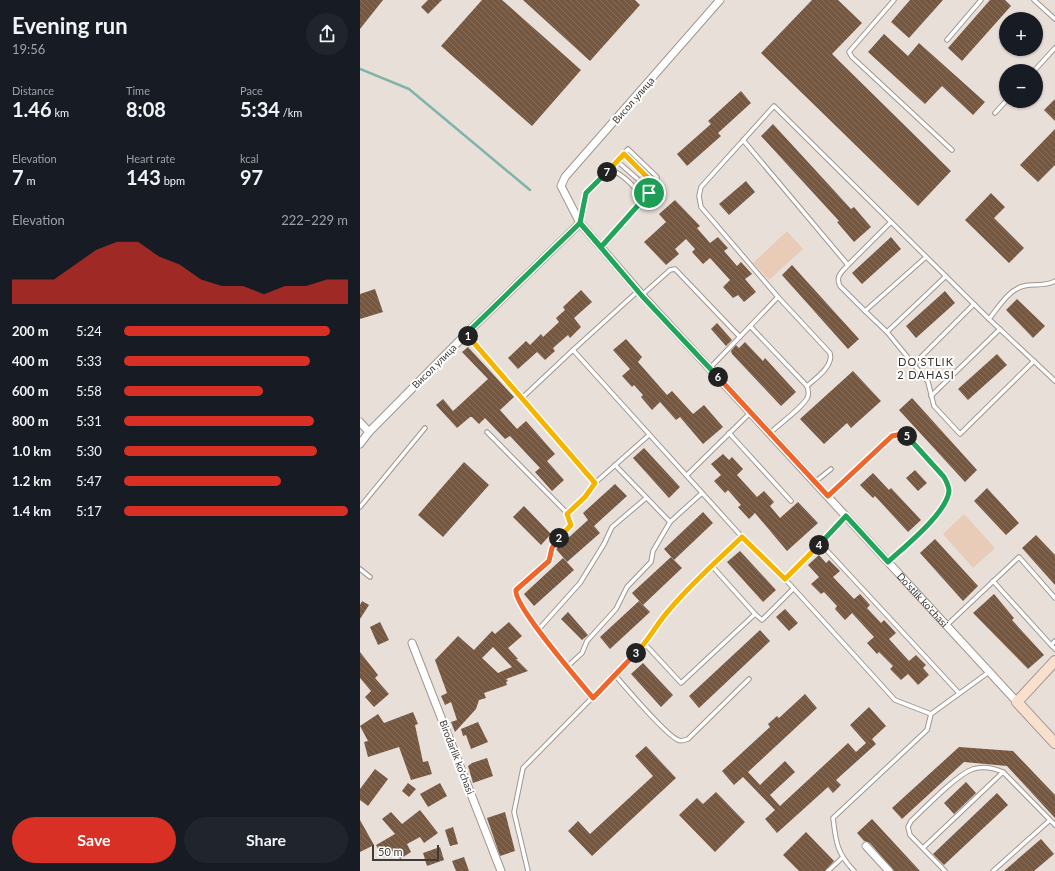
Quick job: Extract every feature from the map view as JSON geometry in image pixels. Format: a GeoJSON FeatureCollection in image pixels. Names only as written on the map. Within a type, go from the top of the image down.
{"type":"FeatureCollection","features":[{"type":"Feature","properties":{"kind":"street","name":"Висол улица"},"geometry":{"type":"LineString","coordinates":[[569,204],[561,186],[565,177],[720,0]]}},
{"type":"Feature","properties":{"kind":"street","name":"Do'stlik ko'chasi"},"geometry":{"type":"LineString","coordinates":[[569,204],[580,223],[640,293],[770,432],[1055,743]]}},
{"type":"Feature","properties":{"kind":"street","name":"Висол улица"},"geometry":{"type":"LineString","coordinates":[[360,444],[369,432],[466,334],[580,223]]}},
{"type":"Feature","properties":{"kind":"street"},"geometry":{"type":"LineString","coordinates":[[360,422],[369,432]]}},
{"type":"Feature","properties":{"kind":"street","name":"Birodarlik ko'chasi"},"geometry":{"type":"LineString","coordinates":[[412,643],[501,871]]}},
{"type":"Feature","properties":{"kind":"street"},"geometry":{"type":"LineString","coordinates":[[1017,702],[1055,660]]}},
{"type":"Feature","properties":{"kind":"street"},"geometry":{"type":"LineString","coordinates":[[866,846],[889,871]]}},
{"type":"Feature","properties":{"kind":"lane"},"geometry":{"type":"LineString","coordinates":[[894,0],[849,52],[852,57],[952,150]]}},
{"type":"Feature","properties":{"kind":"lane"},"geometry":{"type":"LineString","coordinates":[[947,40],[981,0]]}},
{"type":"Feature","properties":{"kind":"lane"},"geometry":{"type":"LineString","coordinates":[[1034,0],[1055,19]]}},
{"type":"Feature","properties":{"kind":"lane"},"geometry":{"type":"LineString","coordinates":[[1040,64],[1055,48]]}},
{"type":"Feature","properties":{"kind":"lane"},"geometry":{"type":"LineString","coordinates":[[806,386],[827,367],[830,361],[830,354],[716,226],[701,207],[699,196],[701,186],[774,106],[988,319],[1055,381]]}},
{"type":"Feature","properties":{"kind":"lane"},"geometry":{"type":"LineString","coordinates":[[995,113],[1000,108]]}},
{"type":"Feature","properties":{"kind":"lane"},"geometry":{"type":"LineString","coordinates":[[743,140],[848,265]]}},
{"type":"Feature","properties":{"kind":"lane"},"geometry":{"type":"LineString","coordinates":[[580,223],[586,193],[628,149],[658,177],[656,186],[601,247]]}},
{"type":"Feature","properties":{"kind":"lane"},"geometry":{"type":"LineString","coordinates":[[624,154],[656,186]]}},
{"type":"Feature","properties":{"kind":"lane"},"geometry":{"type":"LineString","coordinates":[[617,161],[641,182],[649,193]]}},
{"type":"Feature","properties":{"kind":"lane"},"geometry":{"type":"LineString","coordinates":[[610,168],[623,176],[636,189],[643,200]]}},
{"type":"Feature","properties":{"kind":"lane"},"geometry":{"type":"LineString","coordinates":[[891,222],[848,265],[838,276],[837,280],[840,286],[887,332],[928,382],[934,406],[960,434],[1034,361]]}},
{"type":"Feature","properties":{"kind":"lane"},"geometry":{"type":"LineString","coordinates":[[865,311],[926,256]]}},
{"type":"Feature","properties":{"kind":"lane"},"geometry":{"type":"LineString","coordinates":[[522,398],[573,350],[640,293],[670,270],[675,269],[740,337]]}},
{"type":"Feature","properties":{"kind":"lane"},"geometry":{"type":"LineString","coordinates":[[887,332],[946,276]]}},
{"type":"Feature","properties":{"kind":"lane"},"geometry":{"type":"LineString","coordinates":[[988,319],[1019,287],[1025,285],[1040,286],[1055,281]]}},
{"type":"Feature","properties":{"kind":"lane"},"geometry":{"type":"LineString","coordinates":[[710,368],[778,297]]}},
{"type":"Feature","properties":{"kind":"lane"},"geometry":{"type":"LineString","coordinates":[[913,365],[974,304]]}},
{"type":"Feature","properties":{"kind":"lane"},"geometry":{"type":"LineString","coordinates":[[750,326],[806,386],[808,392],[807,399],[770,432]]}},
{"type":"Feature","properties":{"kind":"lane"},"geometry":{"type":"LineString","coordinates":[[931,396],[1000,329]]}},
{"type":"Feature","properties":{"kind":"lane"},"geometry":{"type":"LineString","coordinates":[[466,334],[595,483]]}},
{"type":"Feature","properties":{"kind":"lane"},"geometry":{"type":"LineString","coordinates":[[573,350],[687,474],[742,537],[785,579],[895,700],[931,714]]}},
{"type":"Feature","properties":{"kind":"lane"},"geometry":{"type":"LineString","coordinates":[[687,474],[751,412]]}},
{"type":"Feature","properties":{"kind":"lane"},"geometry":{"type":"LineString","coordinates":[[360,507],[424,428]]}},
{"type":"Feature","properties":{"kind":"lane"},"geometry":{"type":"LineString","coordinates":[[487,432],[567,514],[571,525],[552,548],[549,561],[516,590],[515,593],[518,602],[538,630],[593,698]]}},
{"type":"Feature","properties":{"kind":"lane"},"geometry":{"type":"LineString","coordinates":[[729,433],[791,501]]}},
{"type":"Feature","properties":{"kind":"lane"},"geometry":{"type":"LineString","coordinates":[[828,496],[892,436],[902,434],[915,443],[944,477],[949,491],[946,500],[933,520],[888,562]]}},
{"type":"Feature","properties":{"kind":"lane"},"geometry":{"type":"LineString","coordinates":[[567,514],[585,497],[595,483],[650,435]]}},
{"type":"Feature","properties":{"kind":"lane"},"geometry":{"type":"LineString","coordinates":[[616,465],[670,522]]}},
{"type":"Feature","properties":{"kind":"lane"},"geometry":{"type":"LineString","coordinates":[[815,482],[831,469]]}},
{"type":"Feature","properties":{"kind":"lane"},"geometry":{"type":"LineString","coordinates":[[568,666],[582,653],[587,641],[616,609],[627,587],[651,562],[653,551],[670,522],[702,493]]}},
{"type":"Feature","properties":{"kind":"lane"},"geometry":{"type":"LineString","coordinates":[[538,630],[580,583],[604,544],[612,527],[646,498]]}},
{"type":"Feature","properties":{"kind":"lane"},"geometry":{"type":"LineString","coordinates":[[785,579],[846,516]]}},
{"type":"Feature","properties":{"kind":"lane"},"geometry":{"type":"LineString","coordinates":[[528,871],[514,812],[523,768],[593,698],[614,674],[646,644],[657,624],[670,608],[742,537]]}},
{"type":"Feature","properties":{"kind":"lane"},"geometry":{"type":"LineString","coordinates":[[820,544],[959,693]]}},
{"type":"Feature","properties":{"kind":"lane"},"geometry":{"type":"LineString","coordinates":[[947,626],[1019,558],[1055,598]]}},
{"type":"Feature","properties":{"kind":"lane"},"geometry":{"type":"LineString","coordinates":[[712,566],[762,620],[793,589]]}},
{"type":"Feature","properties":{"kind":"lane"},"geometry":{"type":"LineString","coordinates":[[360,569],[370,577]]}},
{"type":"Feature","properties":{"kind":"lane"},"geometry":{"type":"LineString","coordinates":[[993,582],[1055,650]]}},
{"type":"Feature","properties":{"kind":"lane"},"geometry":{"type":"LineString","coordinates":[[646,644],[681,684],[755,614]]}},
{"type":"Feature","properties":{"kind":"lane"},"geometry":{"type":"LineString","coordinates":[[1051,645],[1055,641]]}},
{"type":"Feature","properties":{"kind":"lane"},"geometry":{"type":"LineString","coordinates":[[854,871],[842,858],[835,838],[833,818],[927,730],[931,714],[990,672]]}},
{"type":"Feature","properties":{"kind":"lane"},"geometry":{"type":"LineString","coordinates":[[614,674],[666,730],[679,740],[683,741],[688,739],[749,679]]}},
{"type":"Feature","properties":{"kind":"lane"},"geometry":{"type":"LineString","coordinates":[[945,871],[910,835],[908,827],[910,821],[963,775],[973,769],[996,769],[1003,772],[1055,825]]}},
{"type":"Feature","properties":{"kind":"lane"},"geometry":{"type":"LineString","coordinates":[[923,848],[1003,772]]}},
{"type":"Feature","properties":{"kind":"lane"},"geometry":{"type":"LineString","coordinates":[[993,871],[1050,820]]}},
{"type":"Feature","properties":{"kind":"lane"},"geometry":{"type":"LineString","coordinates":[[828,871],[842,858]]}},
{"type":"Feature","properties":{"kind":"shaded area"},"geometry":{"type":"Polygon","coordinates":[[[787,231],[803,249],[769,280],[753,263],[787,231]]]}},
{"type":"Feature","properties":{"kind":"shaded area"},"geometry":{"type":"Polygon","coordinates":[[[964,514],[995,548],[973,568],[943,534],[964,514]]]}},
{"type":"Feature","properties":{"kind":"building"},"geometry":{"type":"Polygon","coordinates":[[[360,0],[383,0],[360,29],[360,0]]]}},
{"type":"Feature","properties":{"kind":"building"},"geometry":{"type":"Polygon","coordinates":[[[428,0],[442,0],[428,14],[421,7],[428,0]]]}},
{"type":"Feature","properties":{"kind":"building"},"geometry":{"type":"Polygon","coordinates":[[[482,0],[502,0],[581,70],[532,126],[441,46],[482,0]]]}},
{"type":"Feature","properties":{"kind":"building"},"geometry":{"type":"Polygon","coordinates":[[[523,0],[635,0],[640,5],[590,61],[523,0]]]}},
{"type":"Feature","properties":{"kind":"building"},"geometry":{"type":"Polygon","coordinates":[[[812,0],[838,0],[862,23],[832,54],[951,171],[918,206],[761,53],[812,0]]]}},
{"type":"Feature","properties":{"kind":"building"},"geometry":{"type":"Polygon","coordinates":[[[910,0],[943,0],[909,38],[891,22],[910,0]]]}},
{"type":"Feature","properties":{"kind":"building"},"geometry":{"type":"Polygon","coordinates":[[[990,0],[1005,0],[1011,6],[1006,12],[999,12],[999,19],[962,61],[948,48],[990,0]]]}},
{"type":"Feature","properties":{"kind":"building"},"geometry":{"type":"Polygon","coordinates":[[[884,34],[908,56],[919,43],[985,102],[973,115],[942,86],[925,104],[868,52],[884,34]]]}},
{"type":"Feature","properties":{"kind":"building"},"geometry":{"type":"Polygon","coordinates":[[[741,91],[751,103],[718,133],[721,136],[687,166],[677,154],[711,124],[708,121],[741,91]]]}},
{"type":"Feature","properties":{"kind":"building"},"geometry":{"type":"Polygon","coordinates":[[[1055,99],[1055,121],[1044,110],[1055,99]]]}},
{"type":"Feature","properties":{"kind":"building"},"geometry":{"type":"Polygon","coordinates":[[[773,124],[851,209],[854,207],[871,227],[854,242],[837,222],[839,221],[761,136],[773,124]]]}},
{"type":"Feature","properties":{"kind":"building"},"geometry":{"type":"Polygon","coordinates":[[[1055,129],[1055,165],[1038,182],[1020,165],[1055,129]]]}},
{"type":"Feature","properties":{"kind":"building"},"geometry":{"type":"Polygon","coordinates":[[[746,181],[755,192],[729,215],[719,204],[746,181]]]}},
{"type":"Feature","properties":{"kind":"building"},"geometry":{"type":"Polygon","coordinates":[[[991,193],[1005,207],[994,218],[1024,248],[1009,263],[965,220],[991,193]]]}},
{"type":"Feature","properties":{"kind":"building"},"geometry":{"type":"Polygon","coordinates":[[[675,200],[700,226],[697,228],[710,243],[718,237],[728,248],[724,251],[737,266],[741,262],[752,274],[745,279],[756,292],[744,302],[738,295],[733,298],[723,287],[730,280],[710,258],[703,264],[692,252],[695,249],[686,239],[675,249],[679,254],[666,265],[644,242],[666,222],[659,214],[675,200]]]}},
{"type":"Feature","properties":{"kind":"building"},"geometry":{"type":"Polygon","coordinates":[[[891,237],[901,249],[862,284],[852,273],[891,237]]]}},
{"type":"Feature","properties":{"kind":"building"},"geometry":{"type":"Polygon","coordinates":[[[792,265],[859,339],[848,349],[782,275],[792,265]]]}},
{"type":"Feature","properties":{"kind":"building"},"geometry":{"type":"Polygon","coordinates":[[[375,289],[383,312],[360,319],[360,294],[375,289]]]}},
{"type":"Feature","properties":{"kind":"building"},"geometry":{"type":"Polygon","coordinates":[[[581,290],[592,302],[574,318],[581,327],[570,338],[568,335],[553,348],[555,351],[545,360],[537,352],[518,369],[508,358],[526,341],[530,345],[541,334],[543,337],[559,322],[556,318],[565,310],[563,307],[581,290]]]}},
{"type":"Feature","properties":{"kind":"building"},"geometry":{"type":"Polygon","coordinates":[[[945,291],[955,303],[916,338],[906,326],[945,291]]]}},
{"type":"Feature","properties":{"kind":"building"},"geometry":{"type":"Polygon","coordinates":[[[1017,299],[1045,326],[1033,338],[1006,310],[1017,299]]]}},
{"type":"Feature","properties":{"kind":"building"},"geometry":{"type":"Polygon","coordinates":[[[717,323],[732,340],[726,346],[711,329],[717,323]]]}},
{"type":"Feature","properties":{"kind":"building"},"geometry":{"type":"Polygon","coordinates":[[[626,339],[642,357],[638,362],[667,395],[672,391],[693,414],[704,405],[723,427],[703,444],[680,417],[676,420],[660,402],[652,410],[641,397],[643,395],[634,385],[632,387],[622,376],[630,369],[613,350],[626,339]]]}},
{"type":"Feature","properties":{"kind":"building"},"geometry":{"type":"Polygon","coordinates":[[[745,342],[763,361],[765,358],[796,392],[781,406],[732,354],[731,351],[736,345],[739,348],[745,342]]]}},
{"type":"Feature","properties":{"kind":"building"},"geometry":{"type":"Polygon","coordinates":[[[468,347],[514,397],[500,410],[517,429],[526,421],[555,454],[547,461],[564,480],[552,491],[535,472],[540,468],[510,436],[505,439],[485,418],[479,424],[472,417],[470,417],[457,428],[436,405],[443,399],[453,411],[488,379],[462,352],[468,347]]]}},
{"type":"Feature","properties":{"kind":"building"},"geometry":{"type":"Polygon","coordinates":[[[997,354],[1007,365],[968,400],[958,389],[997,354]]]}},
{"type":"Feature","properties":{"kind":"building"},"geometry":{"type":"Polygon","coordinates":[[[853,371],[881,401],[851,428],[847,423],[824,444],[800,419],[853,371]]]}},
{"type":"Feature","properties":{"kind":"building"},"geometry":{"type":"Polygon","coordinates":[[[912,398],[977,470],[965,482],[899,410],[912,398]]]}},
{"type":"Feature","properties":{"kind":"building"},"geometry":{"type":"Polygon","coordinates":[[[644,448],[680,487],[669,498],[633,458],[644,448]]]}},
{"type":"Feature","properties":{"kind":"building"},"geometry":{"type":"Polygon","coordinates":[[[723,454],[729,460],[732,457],[743,469],[737,475],[757,497],[764,491],[774,502],[770,506],[780,518],[798,502],[818,523],[787,551],[755,513],[749,519],[738,507],[741,505],[728,490],[725,493],[714,481],[721,475],[711,464],[723,454]]]}},
{"type":"Feature","properties":{"kind":"building"},"geometry":{"type":"Polygon","coordinates":[[[464,462],[489,485],[443,537],[418,515],[464,462]]]}},
{"type":"Feature","properties":{"kind":"building"},"geometry":{"type":"Polygon","coordinates":[[[915,470],[927,483],[918,491],[906,478],[915,470]]]}},
{"type":"Feature","properties":{"kind":"building"},"geometry":{"type":"Polygon","coordinates":[[[873,473],[889,490],[891,488],[921,520],[908,532],[875,496],[873,498],[860,485],[873,473]]]}},
{"type":"Feature","properties":{"kind":"building"},"geometry":{"type":"Polygon","coordinates":[[[615,484],[627,496],[594,526],[600,533],[567,562],[556,549],[588,520],[583,513],[615,484]]]}},
{"type":"Feature","properties":{"kind":"building"},"geometry":{"type":"Polygon","coordinates":[[[987,488],[1019,523],[1006,535],[974,501],[987,488]]]}},
{"type":"Feature","properties":{"kind":"building"},"geometry":{"type":"Polygon","coordinates":[[[524,506],[551,534],[541,545],[513,517],[524,506]]]}},
{"type":"Feature","properties":{"kind":"building"},"geometry":{"type":"Polygon","coordinates":[[[703,512],[713,523],[674,560],[664,549],[703,512]]]}},
{"type":"Feature","properties":{"kind":"building"},"geometry":{"type":"Polygon","coordinates":[[[1036,535],[1055,555],[1055,585],[1022,548],[1036,535]]]}},
{"type":"Feature","properties":{"kind":"building"},"geometry":{"type":"Polygon","coordinates":[[[935,539],[978,586],[963,601],[920,553],[935,539]]]}},
{"type":"Feature","properties":{"kind":"building"},"geometry":{"type":"Polygon","coordinates":[[[740,551],[776,590],[763,602],[727,562],[740,551]]]}},
{"type":"Feature","properties":{"kind":"building"},"geometry":{"type":"Polygon","coordinates":[[[819,555],[826,563],[829,560],[840,571],[833,577],[854,599],[860,594],[870,605],[867,608],[881,623],[884,620],[896,633],[889,639],[909,661],[916,655],[926,665],[923,668],[929,675],[918,685],[908,674],[901,680],[890,669],[893,666],[879,652],[877,654],[867,643],[874,637],[852,613],[845,620],[835,609],[837,606],[824,592],[821,594],[811,584],[819,577],[808,565],[819,555]]]}},
{"type":"Feature","properties":{"kind":"building"},"geometry":{"type":"Polygon","coordinates":[[[671,557],[682,568],[643,605],[632,593],[671,557]]]}},
{"type":"Feature","properties":{"kind":"building"},"geometry":{"type":"Polygon","coordinates":[[[563,558],[574,570],[534,606],[524,594],[563,558]]]}},
{"type":"Feature","properties":{"kind":"building"},"geometry":{"type":"Polygon","coordinates":[[[994,594],[1014,618],[1012,620],[1044,655],[1028,669],[973,613],[994,594]]]}},
{"type":"Feature","properties":{"kind":"building"},"geometry":{"type":"Polygon","coordinates":[[[362,601],[369,605],[360,619],[360,605],[362,601]]]}},
{"type":"Feature","properties":{"kind":"building"},"geometry":{"type":"Polygon","coordinates":[[[639,601],[650,612],[610,649],[600,637],[639,601]]]}},
{"type":"Feature","properties":{"kind":"building"},"geometry":{"type":"Polygon","coordinates":[[[785,609],[798,623],[789,631],[776,617],[785,609]]]}},
{"type":"Feature","properties":{"kind":"building"},"geometry":{"type":"Polygon","coordinates":[[[568,612],[588,635],[582,640],[561,619],[568,612]]]}},
{"type":"Feature","properties":{"kind":"building"},"geometry":{"type":"Polygon","coordinates":[[[380,622],[389,640],[378,645],[370,627],[380,622]]]}},
{"type":"Feature","properties":{"kind":"building"},"geometry":{"type":"Polygon","coordinates":[[[509,622],[522,636],[508,648],[528,671],[506,679],[508,681],[506,682],[507,685],[484,693],[486,698],[479,700],[476,709],[455,732],[451,722],[457,720],[451,702],[445,705],[441,696],[447,693],[435,660],[458,636],[474,650],[492,631],[495,634],[509,622]],[[493,647],[482,658],[498,673],[512,667],[493,647]]]}},
{"type":"Feature","properties":{"kind":"building"},"geometry":{"type":"Polygon","coordinates":[[[760,630],[770,641],[699,708],[689,696],[760,630]]]}},
{"type":"Feature","properties":{"kind":"building"},"geometry":{"type":"Polygon","coordinates":[[[360,652],[378,675],[375,678],[389,694],[374,707],[365,697],[371,691],[360,678],[360,652]]]}},
{"type":"Feature","properties":{"kind":"building"},"geometry":{"type":"Polygon","coordinates":[[[643,663],[673,695],[661,707],[631,674],[643,663]]]}},
{"type":"Feature","properties":{"kind":"building"},"geometry":{"type":"Polygon","coordinates":[[[805,694],[817,708],[748,772],[760,785],[785,761],[795,772],[770,795],[780,806],[848,743],[856,752],[866,743],[850,725],[869,707],[886,726],[872,739],[876,744],[836,780],[841,785],[833,793],[828,787],[777,833],[765,819],[775,810],[743,777],[734,785],[722,771],[770,727],[768,724],[777,716],[779,718],[805,694]]]}},
{"type":"Feature","properties":{"kind":"building"},"geometry":{"type":"Polygon","coordinates":[[[413,712],[418,724],[415,725],[423,762],[428,761],[432,774],[411,780],[399,747],[368,757],[364,742],[368,741],[360,726],[378,714],[384,723],[413,712]]]}},
{"type":"Feature","properties":{"kind":"building"},"geometry":{"type":"Polygon","coordinates":[[[478,722],[488,742],[471,749],[466,735],[463,736],[461,729],[478,722]]]}},
{"type":"Feature","properties":{"kind":"building"},"geometry":{"type":"Polygon","coordinates":[[[646,746],[676,778],[592,856],[568,831],[578,821],[590,834],[653,776],[635,756],[646,746]]]}},
{"type":"Feature","properties":{"kind":"building"},"geometry":{"type":"Polygon","coordinates":[[[959,747],[1013,751],[1055,795],[1055,818],[1007,766],[964,762],[902,819],[892,808],[959,747]]]}},
{"type":"Feature","properties":{"kind":"building"},"geometry":{"type":"Polygon","coordinates":[[[487,758],[493,776],[473,783],[468,766],[472,763],[487,758]]]}},
{"type":"Feature","properties":{"kind":"building"},"geometry":{"type":"Polygon","coordinates":[[[375,769],[388,779],[368,806],[360,800],[360,789],[375,769]]]}},
{"type":"Feature","properties":{"kind":"building"},"geometry":{"type":"Polygon","coordinates":[[[966,782],[976,793],[954,814],[944,803],[966,782]]]}},
{"type":"Feature","properties":{"kind":"building"},"geometry":{"type":"Polygon","coordinates":[[[408,783],[416,789],[409,797],[402,791],[408,783]]]}},
{"type":"Feature","properties":{"kind":"building"},"geometry":{"type":"Polygon","coordinates":[[[440,783],[447,796],[428,807],[420,794],[440,783]]]}},
{"type":"Feature","properties":{"kind":"building"},"geometry":{"type":"Polygon","coordinates":[[[716,792],[745,822],[715,852],[679,815],[697,798],[703,804],[716,792]]]}},
{"type":"Feature","properties":{"kind":"building"},"geometry":{"type":"Polygon","coordinates":[[[997,793],[1008,805],[944,865],[933,854],[997,793]]]}},
{"type":"Feature","properties":{"kind":"building"},"geometry":{"type":"Polygon","coordinates":[[[420,810],[438,833],[424,843],[420,837],[407,844],[411,852],[400,859],[395,850],[383,857],[376,845],[395,834],[382,819],[391,812],[402,824],[420,810]]]}},
{"type":"Feature","properties":{"kind":"building"},"geometry":{"type":"Polygon","coordinates":[[[505,812],[515,851],[500,856],[487,818],[505,812]]]}},
{"type":"Feature","properties":{"kind":"building"},"geometry":{"type":"Polygon","coordinates":[[[872,819],[920,871],[894,871],[870,843],[864,841],[857,833],[872,819]]]}},
{"type":"Feature","properties":{"kind":"building"},"geometry":{"type":"Polygon","coordinates":[[[360,820],[374,845],[360,852],[360,820]]]}},
{"type":"Feature","properties":{"kind":"building"},"geometry":{"type":"Polygon","coordinates":[[[453,827],[458,844],[450,846],[445,830],[453,827]]]}},
{"type":"Feature","properties":{"kind":"building"},"geometry":{"type":"Polygon","coordinates":[[[806,832],[834,861],[825,871],[799,871],[783,855],[806,832]]]}},
{"type":"Feature","properties":{"kind":"building"},"geometry":{"type":"Polygon","coordinates":[[[1041,839],[1054,854],[1034,871],[1004,871],[1041,839]]]}},
{"type":"Feature","properties":{"kind":"building"},"geometry":{"type":"Polygon","coordinates":[[[440,847],[444,860],[427,866],[423,853],[440,847]]]}},
{"type":"Feature","properties":{"kind":"building"},"geometry":{"type":"Polygon","coordinates":[[[464,857],[469,871],[456,871],[452,861],[464,857]]]}},
{"type":"Feature","properties":{"kind":"waterway"},"geometry":{"type":"LineString","coordinates":[[360,69],[409,89],[530,190]]}},
{"type":"Feature","properties":{"kind":"district","name":"DO'STLIK 2 DAHASI"},"geometry":{"type":"Point","coordinates":[926,367]}},
{"type":"Feature","properties":{"kind":"route"},"geometry":{"type":"LineString","coordinates":[[649,193],[601,247],[580,223],[466,334],[595,483],[585,497],[567,514],[571,525],[552,548],[549,561],[516,590],[515,593],[518,602],[538,630],[593,698],[614,674],[646,644],[657,624],[670,608],[742,537],[785,579],[846,516],[888,562],[933,520],[946,500],[949,491],[948,484],[944,477],[915,443],[907,436],[902,434],[892,436],[828,496],[642,296],[580,223],[586,193],[624,154],[656,186],[649,193]]}}]}
